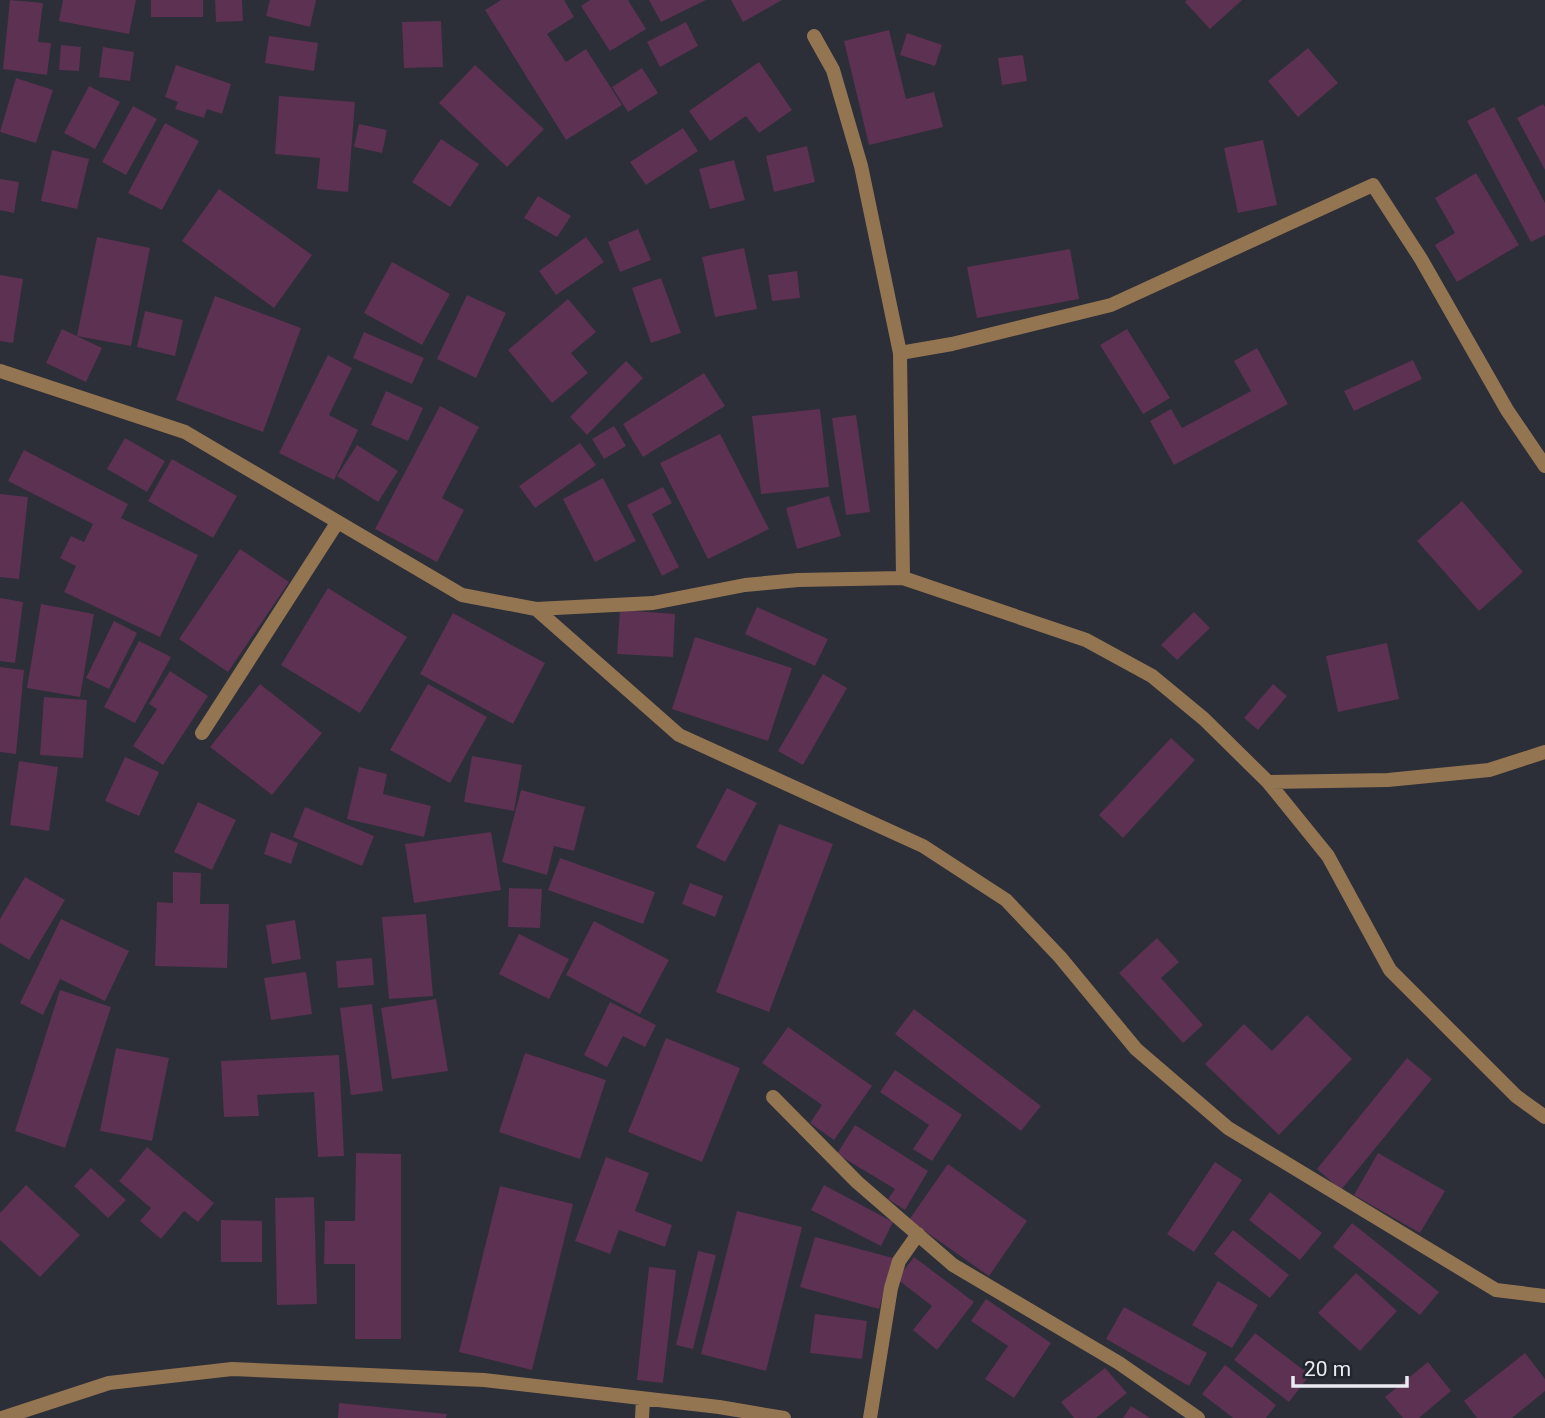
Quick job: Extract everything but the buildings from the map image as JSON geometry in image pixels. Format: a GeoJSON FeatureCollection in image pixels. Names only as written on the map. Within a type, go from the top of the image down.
{"type":"FeatureCollection","features":[{"type":"Feature","properties":{"kind":"street"},"geometry":{"type":"LineString","coordinates":[[814,36],[833,70],[860,166],[900,353],[903,578]]}},
{"type":"Feature","properties":{"kind":"street"},"geometry":{"type":"LineString","coordinates":[[900,353],[952,344],[1111,305],[1373,185],[1421,259],[1507,411],[1545,466]]}},
{"type":"Feature","properties":{"kind":"street"},"geometry":{"type":"LineString","coordinates":[[0,372],[185,432],[462,595],[536,609],[653,603],[745,585],[798,580],[903,578],[1086,640],[1152,676],[1203,719],[1268,782],[1328,856],[1390,970],[1516,1097],[1545,1117]]}},
{"type":"Feature","properties":{"kind":"street"},"geometry":{"type":"LineString","coordinates":[[201,733],[337,523]]}},
{"type":"Feature","properties":{"kind":"street"},"geometry":{"type":"LineString","coordinates":[[536,609],[679,735],[923,846],[1006,901],[1060,957],[1136,1049],[1228,1128],[1496,1290],[1545,1296]]}},
{"type":"Feature","properties":{"kind":"street"},"geometry":{"type":"LineString","coordinates":[[1268,782],[1388,780],[1489,770],[1545,752]]}},
{"type":"Feature","properties":{"kind":"street"},"geometry":{"type":"LineString","coordinates":[[773,1097],[857,1182],[953,1265],[1119,1363],[1198,1418]]}},
{"type":"Feature","properties":{"kind":"street"},"geometry":{"type":"LineString","coordinates":[[870,1418],[891,1288],[899,1261],[918,1234]]}},
{"type":"Feature","properties":{"kind":"street"},"geometry":{"type":"LineString","coordinates":[[2,1418],[109,1383],[232,1369],[484,1380],[719,1407],[784,1418]]}},
{"type":"Feature","properties":{"kind":"street"},"geometry":{"type":"LineString","coordinates":[[642,1418],[643,1399]]}}]}
